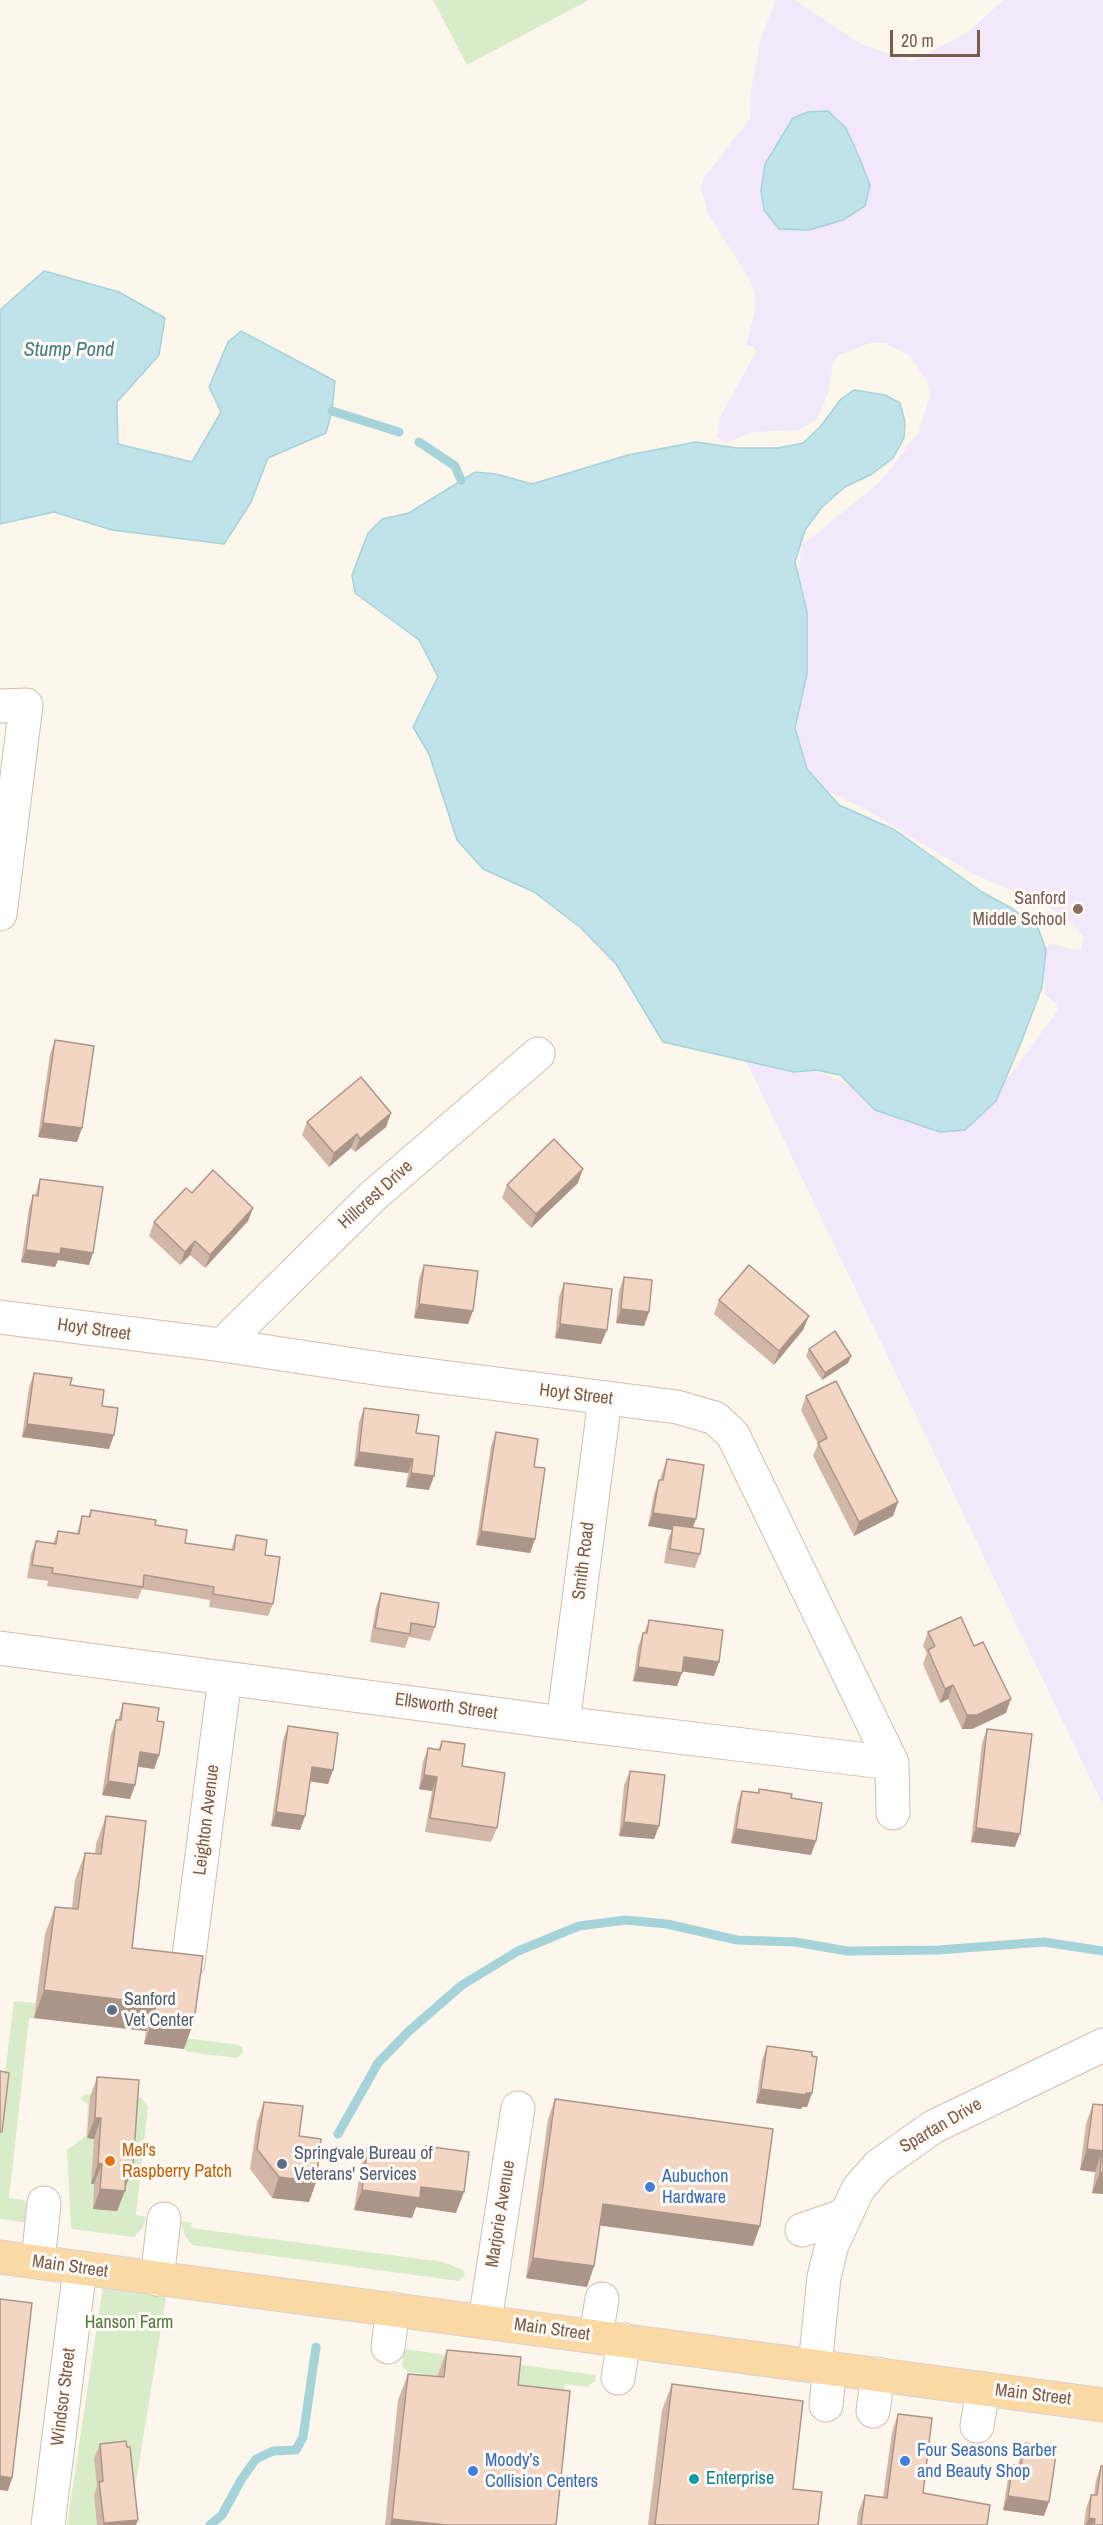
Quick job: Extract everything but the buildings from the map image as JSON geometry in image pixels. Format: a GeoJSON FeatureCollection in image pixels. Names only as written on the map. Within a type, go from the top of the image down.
{"type":"FeatureCollection","features":[{"type":"Feature","properties":{"kind":"main road","name":"Main Street"},"geometry":{"type":"LineString","coordinates":[[0,2257],[1103,2404]]}},
{"type":"Feature","properties":{"kind":"street"},"geometry":{"type":"LineString","coordinates":[[0,914],[13,706]]}},
{"type":"Feature","properties":{"kind":"street","name":"Hillcrest Drive"},"geometry":{"type":"LineString","coordinates":[[222,1345],[297,1268],[373,1196],[538,1054]]}},
{"type":"Feature","properties":{"kind":"street","name":"Hoyt Street"},"geometry":{"type":"LineString","coordinates":[[0,1317],[677,1407],[705,1414],[720,1422],[733,1435],[892,1763],[893,1813]]}},
{"type":"Feature","properties":{"kind":"street","name":"Smith Road"},"geometry":{"type":"LineString","coordinates":[[563,1723],[605,1399]]}},
{"type":"Feature","properties":{"kind":"street","name":"Ellsworth Street"},"geometry":{"type":"LineString","coordinates":[[0,1648],[563,1723],[892,1763]]}},
{"type":"Feature","properties":{"kind":"street","name":"Leighton Avenue"},"geometry":{"type":"LineString","coordinates":[[188,1963],[225,1678]]}},
{"type":"Feature","properties":{"kind":"street","name":"Spartan Drive"},"geometry":{"type":"LineString","coordinates":[[826,2405],[823,2367],[824,2277],[832,2245],[844,2215],[866,2179],[904,2145],[933,2127],[1103,2044]]}},
{"type":"Feature","properties":{"kind":"street","name":"Marjorie Avenue"},"geometry":{"type":"LineString","coordinates":[[485,2321],[487,2249],[518,2108]]}},
{"type":"Feature","properties":{"kind":"street"},"geometry":{"type":"LineString","coordinates":[[38,2262],[44,2203]]}},
{"type":"Feature","properties":{"kind":"street"},"geometry":{"type":"LineString","coordinates":[[802,2230],[844,2215]]}},
{"type":"Feature","properties":{"kind":"street"},"geometry":{"type":"LineString","coordinates":[[157,2279],[164,2219]]}},
{"type":"Feature","properties":{"kind":"street","name":"Windsor Street"},"geometry":{"type":"LineString","coordinates":[[48,2525],[80,2268]]}},
{"type":"Feature","properties":{"kind":"street"},"geometry":{"type":"LineString","coordinates":[[602,2299],[618,2378]]}},
{"type":"Feature","properties":{"kind":"street"},"geometry":{"type":"LineString","coordinates":[[388,2347],[393,2309]]}},
{"type":"Feature","properties":{"kind":"street"},"geometry":{"type":"LineString","coordinates":[[873,2411],[878,2374]]}},
{"type":"Feature","properties":{"kind":"street"},"geometry":{"type":"LineString","coordinates":[[977,2426],[982,2389]]}},
{"type":"Feature","properties":{"kind":"shaded area","name":"Sanford Middle School"},"geometry":{"type":"Polygon","coordinates":[[[776,0],[795,0],[861,44],[912,62],[967,32],[1004,0],[1103,0],[1103,1805],[745,1059],[791,1064],[825,1074],[843,1082],[878,1108],[999,1090],[1058,1010],[1056,1004],[1045,994],[1044,980],[1038,960],[1043,951],[1048,945],[1054,944],[1073,950],[1081,949],[1084,937],[1067,918],[1038,901],[973,874],[863,808],[823,789],[807,778],[796,746],[800,691],[797,579],[802,545],[880,482],[919,431],[930,395],[928,383],[910,356],[885,343],[870,343],[839,355],[833,362],[829,391],[818,419],[798,430],[753,432],[726,443],[717,437],[720,417],[756,352],[753,346],[746,345],[754,315],[755,293],[749,279],[707,212],[701,187],[704,178],[750,118],[751,91],[760,40],[776,0]]]}},
{"type":"Feature","properties":{"kind":"green space"},"geometry":{"type":"Polygon","coordinates":[[[433,0],[589,0],[467,65],[433,0]]]}},
{"type":"Feature","properties":{"kind":"green space"},"geometry":{"type":"Polygon","coordinates":[[[14,2001],[36,2003],[34,2018],[29,2018],[9,2198],[23,2200],[30,2206],[30,2223],[0,2219],[0,2113],[14,2001]]]}},
{"type":"Feature","properties":{"kind":"green space"},"geometry":{"type":"Polygon","coordinates":[[[186,2038],[238,2045],[242,2047],[243,2053],[237,2058],[188,2052],[184,2049],[186,2038]]]}},
{"type":"Feature","properties":{"kind":"green space"},"geometry":{"type":"Polygon","coordinates":[[[85,2094],[141,2098],[148,2106],[136,2215],[146,2217],[143,2227],[134,2237],[71,2229],[67,2150],[86,2136],[88,2104],[80,2099],[85,2094]]]}},
{"type":"Feature","properties":{"kind":"green space"},"geometry":{"type":"Polygon","coordinates":[[[181,2221],[192,2223],[191,2228],[443,2262],[463,2270],[465,2275],[459,2281],[192,2245],[185,2236],[181,2221]]]}},
{"type":"Feature","properties":{"kind":"green space","name":"Hanson Farm"},"geometry":{"type":"Polygon","coordinates":[[[104,2280],[167,2291],[129,2525],[67,2525],[104,2280]]]}},
{"type":"Feature","properties":{"kind":"green space"},"geometry":{"type":"Polygon","coordinates":[[[404,2349],[596,2375],[595,2381],[588,2387],[565,2384],[561,2417],[437,2376],[408,2372],[402,2366],[404,2349]]]}},
{"type":"Feature","properties":{"kind":"water"},"geometry":{"type":"Polygon","coordinates":[[[828,111],[846,128],[870,185],[865,206],[843,220],[809,230],[779,229],[764,210],[761,190],[765,164],[793,118],[808,112],[828,111]]]}},
{"type":"Feature","properties":{"kind":"water","name":"Stump Pond"},"geometry":{"type":"Polygon","coordinates":[[[44,271],[119,292],[165,318],[159,355],[117,402],[118,444],[192,462],[221,412],[209,387],[228,342],[241,331],[335,381],[332,411],[326,433],[268,458],[251,502],[224,544],[112,530],[54,512],[0,524],[0,310],[44,271]]]}},
{"type":"Feature","properties":{"kind":"water"},"geometry":{"type":"Polygon","coordinates":[[[854,390],[885,395],[900,403],[905,422],[904,438],[893,458],[872,474],[845,487],[822,507],[805,530],[795,562],[807,612],[807,674],[795,728],[807,769],[839,805],[895,830],[982,892],[1013,909],[1038,928],[1046,950],[1042,987],[996,1101],[965,1130],[940,1132],[875,1110],[840,1075],[816,1070],[794,1072],[663,1042],[616,964],[581,928],[534,892],[483,869],[457,840],[429,754],[413,727],[438,677],[419,640],[355,593],[352,575],[368,533],[382,519],[409,513],[475,472],[496,474],[532,484],[628,455],[696,442],[737,448],[778,448],[803,443],[820,427],[841,399],[854,390]]]}},
{"type":"Feature","properties":{"kind":"waterway"},"geometry":{"type":"LineString","coordinates":[[332,411],[399,432]]}},
{"type":"Feature","properties":{"kind":"waterway"},"geometry":{"type":"LineString","coordinates":[[419,442],[455,466],[461,480]]}},
{"type":"Feature","properties":{"kind":"waterway"},"geometry":{"type":"LineString","coordinates":[[338,2134],[378,2063],[409,2031],[462,1985],[518,1951],[579,1926],[626,1920],[667,1924],[737,1940],[795,1942],[847,1951],[938,1950],[1044,1942],[1103,1951]]}},
{"type":"Feature","properties":{"kind":"waterway"},"geometry":{"type":"LineString","coordinates":[[210,2525],[222,2515],[241,2480],[256,2459],[273,2451],[296,2450],[303,2437],[316,2347]]}},
{"type":"Feature","properties":{"kind":"place","name":"Sanford Middle School"},"geometry":{"type":"Point","coordinates":[1078,909]}},
{"type":"Feature","properties":{"kind":"place","name":"Sanford Vet Center"},"geometry":{"type":"Point","coordinates":[112,2010]}},
{"type":"Feature","properties":{"kind":"place","name":"Mel's Raspberry Patch"},"geometry":{"type":"Point","coordinates":[110,2161]}},
{"type":"Feature","properties":{"kind":"place","name":"Springvale Bureau of Veterans' Services"},"geometry":{"type":"Point","coordinates":[282,2164]}},
{"type":"Feature","properties":{"kind":"place","name":"Aubuchon Hardware"},"geometry":{"type":"Point","coordinates":[650,2187]}},
{"type":"Feature","properties":{"kind":"place","name":"Four Seasons Barber and Beauty Shop"},"geometry":{"type":"Point","coordinates":[905,2461]}},
{"type":"Feature","properties":{"kind":"place","name":"Moody’s Collision Centers"},"geometry":{"type":"Point","coordinates":[473,2471]}},
{"type":"Feature","properties":{"kind":"place","name":"Enterprise"},"geometry":{"type":"Point","coordinates":[694,2479]}}]}
